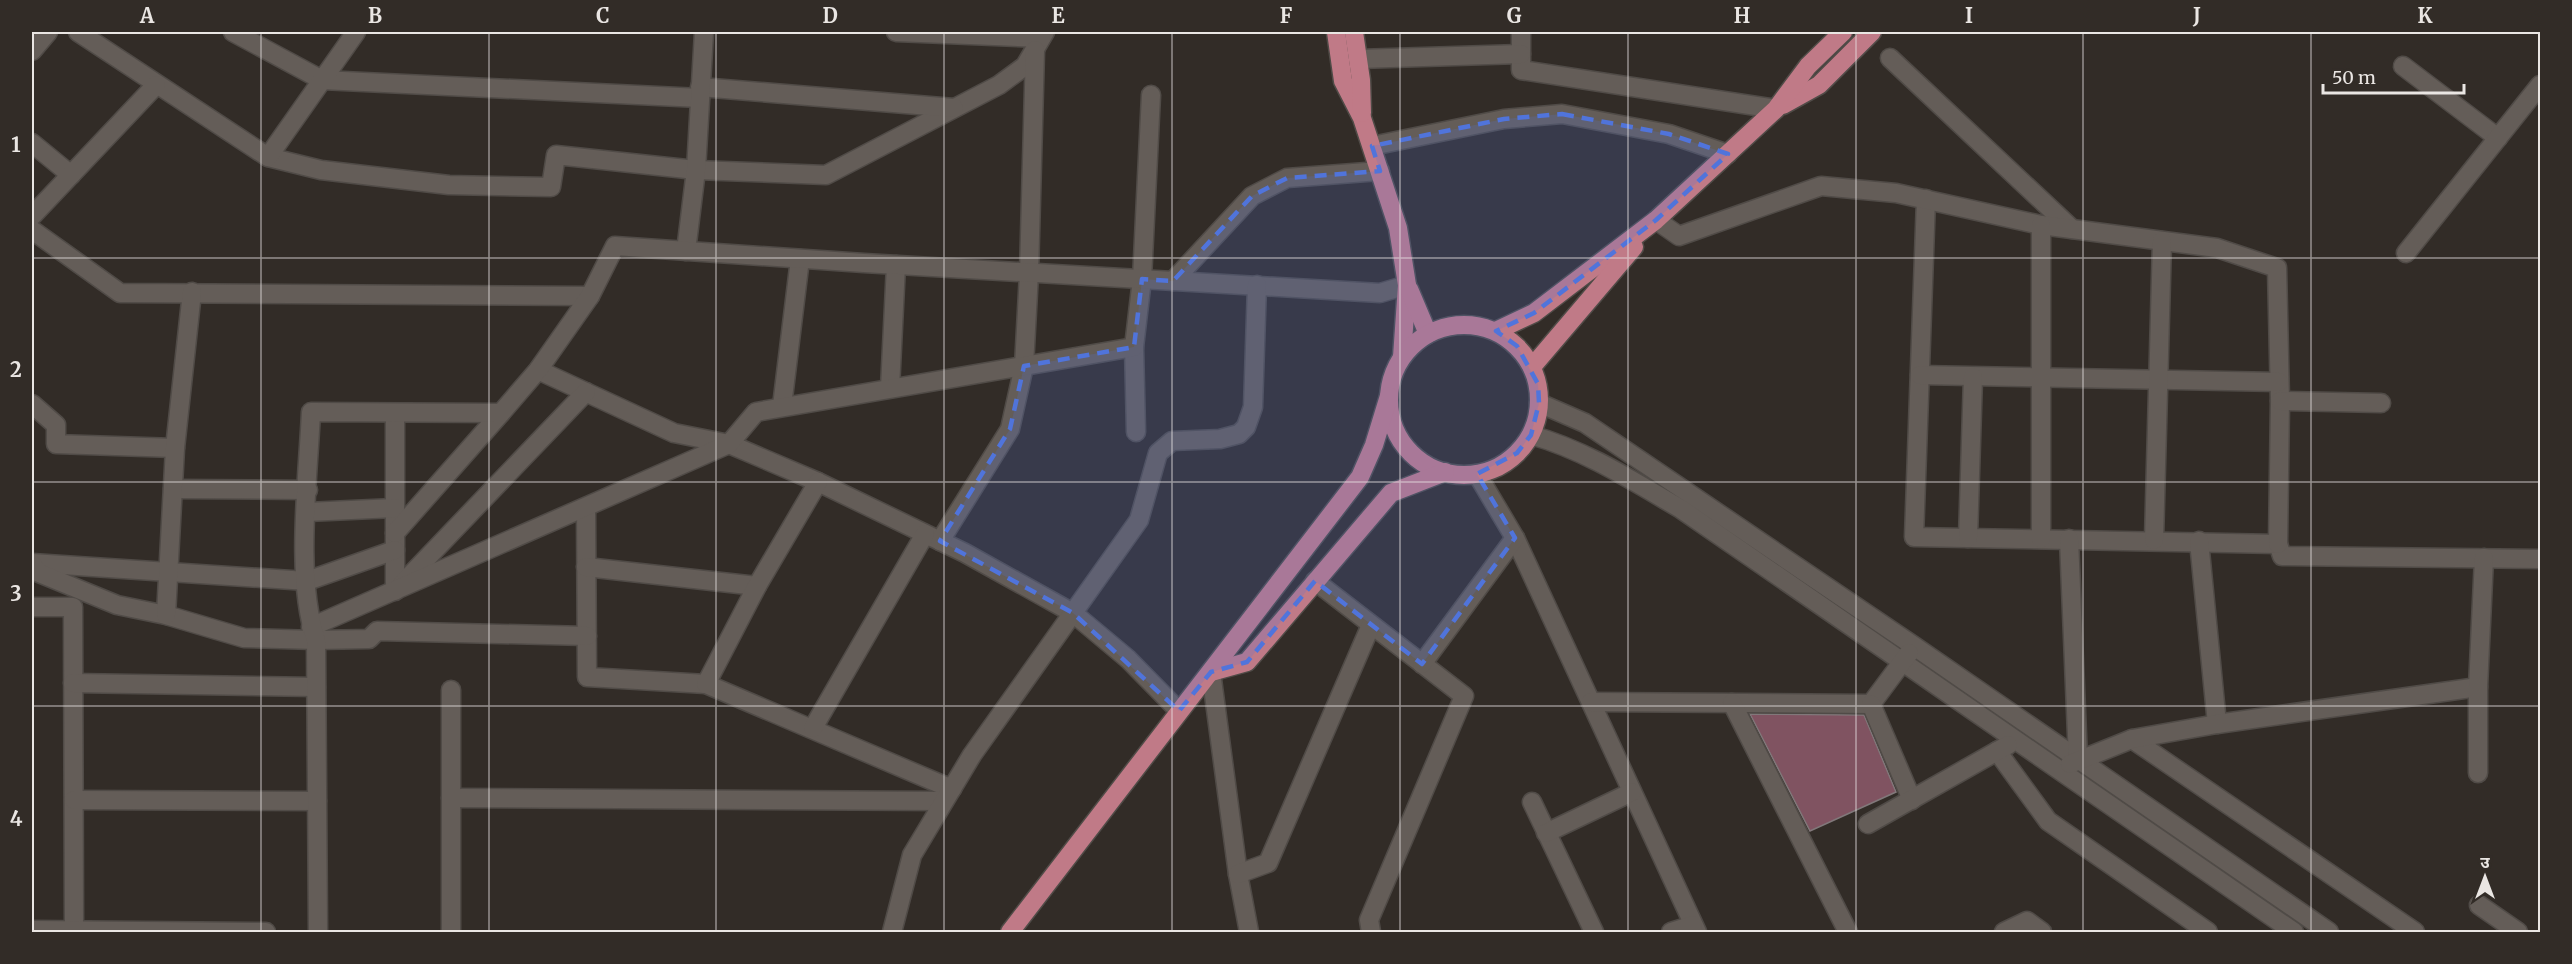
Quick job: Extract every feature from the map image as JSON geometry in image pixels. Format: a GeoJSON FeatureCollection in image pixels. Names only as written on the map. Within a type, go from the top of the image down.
{"type":"FeatureCollection","features":[{"type":"Feature","properties":{"kind":"main road"},"geometry":{"type":"LineString","coordinates":[[1336,32],[1343,81],[1362,118],[1398,228],[1407,285],[1402,357]]}},
{"type":"Feature","properties":{"kind":"main road"},"geometry":{"type":"LineString","coordinates":[[1354,32],[1362,118]]}},
{"type":"Feature","properties":{"kind":"main road"},"geometry":{"type":"LineString","coordinates":[[1496,332],[1534,313],[1656,220],[1776,109],[1808,66],[1843,32]]}},
{"type":"Feature","properties":{"kind":"main road"},"geometry":{"type":"LineString","coordinates":[[1776,109],[1819,85],[1872,32]]}},
{"type":"Feature","properties":{"kind":"main road"},"geometry":{"type":"LineString","coordinates":[[1532,367],[1656,220]]}},
{"type":"Feature","properties":{"kind":"main road"},"geometry":{"type":"LineString","coordinates":[[1407,285],[1428,334]]}},
{"type":"Feature","properties":{"kind":"main road"},"geometry":{"type":"LineString","coordinates":[[1010,933],[1360,477],[1374,445],[1393,376],[1402,357],[1418,340],[1450,326],[1473,325],[1496,332],[1517,346],[1532,367],[1538,384],[1539,403],[1537,419],[1531,435],[1517,453],[1499,466],[1477,474],[1445,472],[1422,462],[1403,444],[1392,421],[1389,396]]}},
{"type":"Feature","properties":{"kind":"main road"},"geometry":{"type":"LineString","coordinates":[[1211,672],[1247,662],[1391,494],[1445,472]]}},
{"type":"Feature","properties":{"kind":"street"},"geometry":{"type":"LineString","coordinates":[[32,51],[48,32]]}},
{"type":"Feature","properties":{"kind":"street"},"geometry":{"type":"LineString","coordinates":[[78,32],[268,157],[321,170],[449,185],[551,187],[556,155],[696,170],[826,175],[999,85],[1025,66],[1041,39]]}},
{"type":"Feature","properties":{"kind":"street"},"geometry":{"type":"LineString","coordinates":[[233,32],[322,80],[700,92],[954,108]]}},
{"type":"Feature","properties":{"kind":"street"},"geometry":{"type":"LineString","coordinates":[[268,157],[356,32]]}},
{"type":"Feature","properties":{"kind":"street"},"geometry":{"type":"LineString","coordinates":[[686,251],[696,170],[704,32]]}},
{"type":"Feature","properties":{"kind":"street"},"geometry":{"type":"LineString","coordinates":[[896,32],[1041,39]]}},
{"type":"Feature","properties":{"kind":"street"},"geometry":{"type":"LineString","coordinates":[[1521,32],[1521,70],[1776,109]]}},
{"type":"Feature","properties":{"kind":"street"},"geometry":{"type":"LineString","coordinates":[[813,728],[933,537],[1010,429],[1024,366],[1041,39]]}},
{"type":"Feature","properties":{"kind":"street"},"geometry":{"type":"LineString","coordinates":[[1358,59],[1521,54]]}},
{"type":"Feature","properties":{"kind":"street"},"geometry":{"type":"LineString","coordinates":[[1890,58],[2072,229]]}},
{"type":"Feature","properties":{"kind":"street"},"geometry":{"type":"LineString","coordinates":[[2403,66],[2498,138]]}},
{"type":"Feature","properties":{"kind":"street"},"geometry":{"type":"LineString","coordinates":[[32,216],[156,85]]}},
{"type":"Feature","properties":{"kind":"street"},"geometry":{"type":"LineString","coordinates":[[2406,253],[2541,85]]}},
{"type":"Feature","properties":{"kind":"street"},"geometry":{"type":"LineString","coordinates":[[1136,432],[1134,347],[1142,279],[1151,95]]}},
{"type":"Feature","properties":{"kind":"street"},"geometry":{"type":"LineString","coordinates":[[1372,146],[1504,119],[1562,114],[1669,134],[1728,154]]}},
{"type":"Feature","properties":{"kind":"street"},"geometry":{"type":"LineString","coordinates":[[32,143],[71,175]]}},
{"type":"Feature","properties":{"kind":"street"},"geometry":{"type":"LineString","coordinates":[[1173,281],[1252,196],[1287,178],[1380,171]]}},
{"type":"Feature","properties":{"kind":"street"},"geometry":{"type":"LineString","coordinates":[[1656,220],[1679,236],[1821,186],[1896,193],[2041,225],[2217,248],[2277,268],[2280,401],[2278,544],[2282,556],[2541,559]]}},
{"type":"Feature","properties":{"kind":"street"},"geometry":{"type":"LineString","coordinates":[[1926,199],[1914,537],[2278,544]]}},
{"type":"Feature","properties":{"kind":"street"},"geometry":{"type":"LineString","coordinates":[[2041,225],[2041,539]]}},
{"type":"Feature","properties":{"kind":"street"},"geometry":{"type":"LineString","coordinates":[[32,230],[120,293],[590,296]]}},
{"type":"Feature","properties":{"kind":"street"},"geometry":{"type":"LineString","coordinates":[[2154,540],[2162,241]]}},
{"type":"Feature","properties":{"kind":"street"},"geometry":{"type":"LineString","coordinates":[[32,563],[307,582],[395,542],[538,370],[590,296],[615,246],[1380,293],[1407,285]]}},
{"type":"Feature","properties":{"kind":"street"},"geometry":{"type":"LineString","coordinates":[[782,406],[800,259]]}},
{"type":"Feature","properties":{"kind":"street"},"geometry":{"type":"LineString","coordinates":[[890,388],[896,265]]}},
{"type":"Feature","properties":{"kind":"street"},"geometry":{"type":"LineString","coordinates":[[892,933],[912,855],[972,755],[1139,520],[1158,453],[1172,441],[1220,439],[1239,434],[1246,427],[1253,407],[1257,285]]}},
{"type":"Feature","properties":{"kind":"street"},"geometry":{"type":"LineString","coordinates":[[166,615],[175,448],[192,292]]}},
{"type":"Feature","properties":{"kind":"street"},"geometry":{"type":"LineString","coordinates":[[314,634],[395,591],[729,444],[756,412],[1134,347]]}},
{"type":"Feature","properties":{"kind":"street"},"geometry":{"type":"LineString","coordinates":[[538,370],[674,433],[729,444],[933,537],[1073,613],[1128,658],[1179,711]]}},
{"type":"Feature","properties":{"kind":"street"},"geometry":{"type":"LineString","coordinates":[[1920,375],[2279,382]]}},
{"type":"Feature","properties":{"kind":"street"},"geometry":{"type":"LineString","coordinates":[[1968,538],[1973,377]]}},
{"type":"Feature","properties":{"kind":"street"},"geometry":{"type":"LineString","coordinates":[[395,591],[586,392]]}},
{"type":"Feature","properties":{"kind":"street"},"geometry":{"type":"LineString","coordinates":[[2280,401],[2381,403]]}},
{"type":"Feature","properties":{"kind":"street"},"geometry":{"type":"LineString","coordinates":[[1539,403],[1585,423],[1914,646],[2329,933]]}},
{"type":"Feature","properties":{"kind":"street"},"geometry":{"type":"LineString","coordinates":[[32,404],[56,425],[56,444],[175,448]]}},
{"type":"Feature","properties":{"kind":"street"},"geometry":{"type":"LineString","coordinates":[[318,933],[316,687],[314,634],[308,619],[307,582],[311,412],[501,413]]}},
{"type":"Feature","properties":{"kind":"street"},"geometry":{"type":"LineString","coordinates":[[394,413],[395,591]]}},
{"type":"Feature","properties":{"kind":"street"},"geometry":{"type":"LineString","coordinates":[[1531,435],[1556,442],[1596,460],[1681,509],[2294,933]]}},
{"type":"Feature","properties":{"kind":"street"},"geometry":{"type":"LineString","coordinates":[[1477,474],[1515,538],[1695,929],[1671,933]]}},
{"type":"Feature","properties":{"kind":"street"},"geometry":{"type":"LineString","coordinates":[[706,684],[757,586],[818,483]]}},
{"type":"Feature","properties":{"kind":"street"},"geometry":{"type":"LineString","coordinates":[[173,489],[308,490]]}},
{"type":"Feature","properties":{"kind":"street"},"geometry":{"type":"LineString","coordinates":[[307,512],[395,508]]}},
{"type":"Feature","properties":{"kind":"street"},"geometry":{"type":"LineString","coordinates":[[586,508],[587,677],[706,684],[813,728],[948,795]]}},
{"type":"Feature","properties":{"kind":"street"},"geometry":{"type":"LineString","coordinates":[[1422,664],[1515,538]]}},
{"type":"Feature","properties":{"kind":"street"},"geometry":{"type":"LineString","coordinates":[[2068,539],[2078,760]]}},
{"type":"Feature","properties":{"kind":"street"},"geometry":{"type":"LineString","coordinates":[[2199,541],[2217,724]]}},
{"type":"Feature","properties":{"kind":"street"},"geometry":{"type":"LineString","coordinates":[[2478,773],[2478,687],[2484,558]]}},
{"type":"Feature","properties":{"kind":"street"},"geometry":{"type":"LineString","coordinates":[[32,563],[39,573],[117,605],[166,615],[243,638],[314,634],[369,639],[377,631],[587,636]]}},
{"type":"Feature","properties":{"kind":"street"},"geometry":{"type":"LineString","coordinates":[[586,567],[757,586]]}},
{"type":"Feature","properties":{"kind":"street"},"geometry":{"type":"LineString","coordinates":[[1315,581],[1464,696],[1369,920],[1371,933]]}},
{"type":"Feature","properties":{"kind":"street"},"geometry":{"type":"LineString","coordinates":[[32,607],[73,608],[74,930]]}},
{"type":"Feature","properties":{"kind":"street"},"geometry":{"type":"LineString","coordinates":[[1238,874],[1268,863],[1371,625]]}},
{"type":"Feature","properties":{"kind":"street"},"geometry":{"type":"LineString","coordinates":[[1871,704],[1914,646]]}},
{"type":"Feature","properties":{"kind":"street"},"geometry":{"type":"LineString","coordinates":[[1211,672],[1238,874],[1249,933]]}},
{"type":"Feature","properties":{"kind":"street"},"geometry":{"type":"LineString","coordinates":[[74,683],[316,687]]}},
{"type":"Feature","properties":{"kind":"street"},"geometry":{"type":"LineString","coordinates":[[2058,770],[2132,739],[2217,724],[2478,687]]}},
{"type":"Feature","properties":{"kind":"street"},"geometry":{"type":"LineString","coordinates":[[451,690],[451,933]]}},
{"type":"Feature","properties":{"kind":"street"},"geometry":{"type":"LineString","coordinates":[[1591,702],[1871,704]]}},
{"type":"Feature","properties":{"kind":"street"},"geometry":{"type":"LineString","coordinates":[[1732,703],[1843,931]]}},
{"type":"Feature","properties":{"kind":"street"},"geometry":{"type":"LineString","coordinates":[[1871,704],[1911,800]]}},
{"type":"Feature","properties":{"kind":"street"},"geometry":{"type":"LineString","coordinates":[[1868,824],[2016,740],[2030,727]]}},
{"type":"Feature","properties":{"kind":"street"},"geometry":{"type":"LineString","coordinates":[[2132,739],[2415,933]]}},
{"type":"Feature","properties":{"kind":"street"},"geometry":{"type":"LineString","coordinates":[[1997,751],[2048,821],[2208,933]]}},
{"type":"Feature","properties":{"kind":"street"},"geometry":{"type":"LineString","coordinates":[[1546,833],[1632,792]]}},
{"type":"Feature","properties":{"kind":"street"},"geometry":{"type":"LineString","coordinates":[[451,798],[948,795]]}},
{"type":"Feature","properties":{"kind":"street"},"geometry":{"type":"LineString","coordinates":[[74,800],[317,801]]}},
{"type":"Feature","properties":{"kind":"street"},"geometry":{"type":"LineString","coordinates":[[1532,802],[1594,933]]}},
{"type":"Feature","properties":{"kind":"street"},"geometry":{"type":"LineString","coordinates":[[2479,905],[2517,933]]}},
{"type":"Feature","properties":{"kind":"street"},"geometry":{"type":"LineString","coordinates":[[2013,930],[2027,921],[2042,933]]}},
{"type":"Feature","properties":{"kind":"street"},"geometry":{"type":"LineString","coordinates":[[32,930],[266,933]]}},
{"type":"Feature","properties":{"kind":"highlighted area"},"geometry":{"type":"Polygon","coordinates":[[[1562,114],[1669,134],[1728,154],[1656,220],[1534,313],[1496,331],[1517,346],[1538,384],[1539,403],[1531,435],[1517,453],[1477,474],[1515,538],[1422,664],[1315,581],[1247,662],[1211,672],[1179,711],[1073,613],[940,541],[1010,429],[1024,366],[1134,347],[1142,279],[1173,281],[1252,196],[1287,178],[1380,171],[1372,146],[1504,119],[1562,114]]]}},
{"type":"Feature","properties":{"kind":"building"},"geometry":{"type":"Polygon","coordinates":[[[1750,714],[1864,715],[1896,792],[1810,831],[1750,714]]]}}]}
